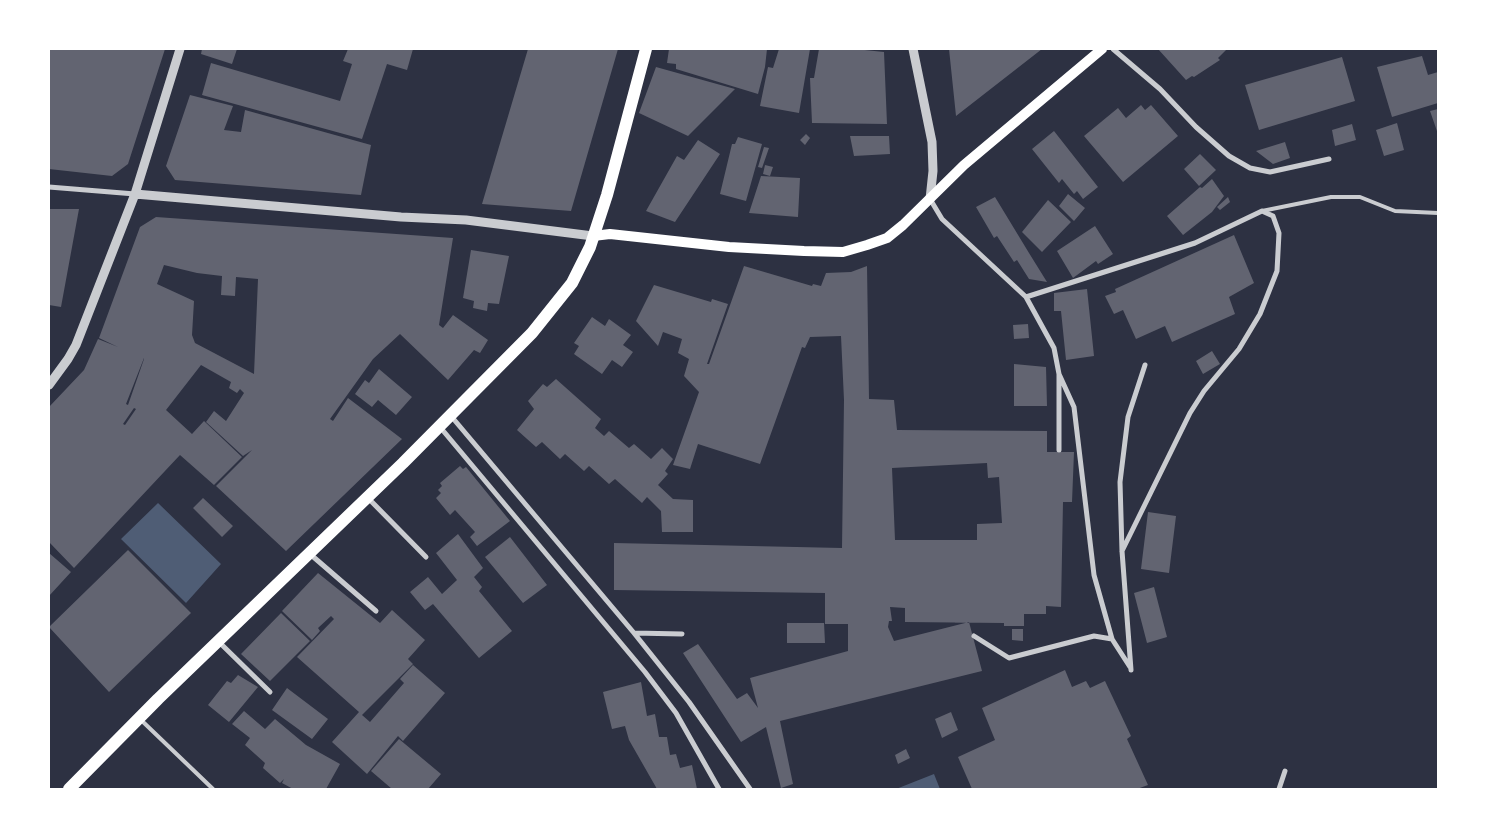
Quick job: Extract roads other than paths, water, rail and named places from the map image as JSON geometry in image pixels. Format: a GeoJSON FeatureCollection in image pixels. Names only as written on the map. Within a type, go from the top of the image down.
{"type":"FeatureCollection","features":[{"type":"Feature","properties":{"kind":"main road"},"geometry":{"type":"LineString","coordinates":[[69,789],[451,416],[532,333],[572,283],[593,236],[607,195],[646,49]]}},
{"type":"Feature","properties":{"kind":"main road"},"geometry":{"type":"LineString","coordinates":[[593,236],[610,234],[728,247],[843,252],[887,238],[930,199],[964,164],[1102,49]]}},
{"type":"Feature","properties":{"kind":"street"},"geometry":{"type":"LineString","coordinates":[[49,385],[76,345],[135,194],[180,49]]}},
{"type":"Feature","properties":{"kind":"street"},"geometry":{"type":"LineString","coordinates":[[914,49],[932,142],[933,171],[930,199],[942,219],[1026,297],[1054,348],[1059,374],[1059,450]]}},
{"type":"Feature","properties":{"kind":"street"},"geometry":{"type":"LineString","coordinates":[[1114,49],[1160,89],[1196,127],[1222,150],[1250,168],[1270,172],[1329,159]]}},
{"type":"Feature","properties":{"kind":"street"},"geometry":{"type":"LineString","coordinates":[[49,187],[402,218],[466,220],[593,236]]}},
{"type":"Feature","properties":{"kind":"street"},"geometry":{"type":"LineString","coordinates":[[1026,297],[1195,243],[1262,212],[1273,216],[1280,233],[1277,271],[1260,314],[1239,349],[1204,391],[1190,413],[1122,551]]}},
{"type":"Feature","properties":{"kind":"street"},"geometry":{"type":"LineString","coordinates":[[1059,374],[1074,407],[1094,575],[1112,639],[1131,670],[1122,551],[1120,482],[1128,416],[1145,364]]}},
{"type":"Feature","properties":{"kind":"street"},"geometry":{"type":"LineString","coordinates":[[451,416],[690,702],[750,789]]}},
{"type":"Feature","properties":{"kind":"street"},"geometry":{"type":"LineString","coordinates":[[440,426],[645,672],[676,713],[719,789]]}},
{"type":"Feature","properties":{"kind":"street"},"geometry":{"type":"LineString","coordinates":[[367,498],[426,556]]}},
{"type":"Feature","properties":{"kind":"street"},"geometry":{"type":"LineString","coordinates":[[309,554],[376,611]]}},
{"type":"Feature","properties":{"kind":"street"},"geometry":{"type":"LineString","coordinates":[[634,633],[682,634]]}},
{"type":"Feature","properties":{"kind":"street"},"geometry":{"type":"LineString","coordinates":[[974,636],[1009,658],[1094,636],[1112,639]]}},
{"type":"Feature","properties":{"kind":"street"},"geometry":{"type":"LineString","coordinates":[[218,642],[270,692]]}},
{"type":"Feature","properties":{"kind":"street"},"geometry":{"type":"LineString","coordinates":[[1279,789],[1285,771]]}},
{"type":"Feature","properties":{"kind":"lane"},"geometry":{"type":"LineString","coordinates":[[1262,212],[1331,197],[1360,197],[1396,211],[1438,213]]}},
{"type":"Feature","properties":{"kind":"lane"},"geometry":{"type":"LineString","coordinates":[[140,718],[212,789]]}},
{"type":"Feature","properties":{"kind":"water"},"geometry":{"type":"Polygon","coordinates":[[[158,503],[221,564],[186,603],[121,539],[158,503]]]}},
{"type":"Feature","properties":{"kind":"water"},"geometry":{"type":"Polygon","coordinates":[[[934,774],[940,789],[896,789],[934,774]]]}}]}
